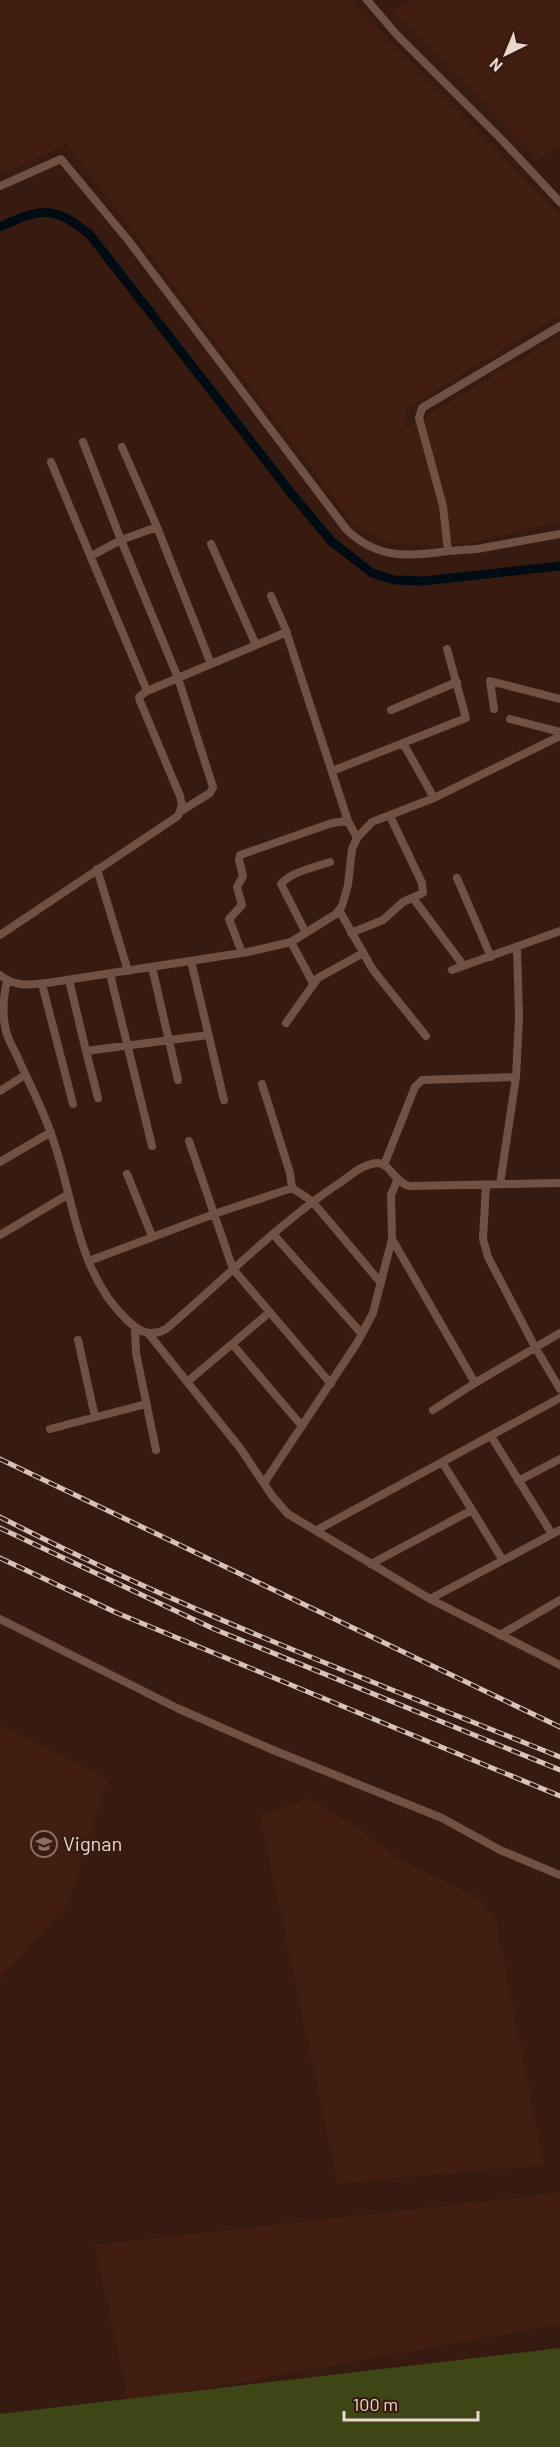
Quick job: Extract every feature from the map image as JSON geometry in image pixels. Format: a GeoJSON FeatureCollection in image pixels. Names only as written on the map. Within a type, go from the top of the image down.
{"type":"FeatureCollection","features":[{"type":"Feature","properties":{"kind":"street"},"geometry":{"type":"LineString","coordinates":[[367,0],[397,35],[560,202]]}},
{"type":"Feature","properties":{"kind":"street"},"geometry":{"type":"LineString","coordinates":[[0,186],[61,159],[128,240],[346,528],[369,547],[391,554],[413,556],[477,549],[560,534]]}},
{"type":"Feature","properties":{"kind":"street"},"geometry":{"type":"LineString","coordinates":[[448,551],[443,506],[419,418],[420,412],[426,406],[560,326]]}},
{"type":"Feature","properties":{"kind":"street"},"geometry":{"type":"LineString","coordinates":[[0,935],[174,820],[181,811],[210,793],[213,787],[178,678],[83,442]]}},
{"type":"Feature","properties":{"kind":"street"},"geometry":{"type":"LineString","coordinates":[[122,447],[158,527],[211,664]]}},
{"type":"Feature","properties":{"kind":"street"},"geometry":{"type":"LineString","coordinates":[[51,462],[147,691]]}},
{"type":"Feature","properties":{"kind":"street"},"geometry":{"type":"LineString","coordinates":[[91,556],[121,540],[158,527]]}},
{"type":"Feature","properties":{"kind":"street"},"geometry":{"type":"LineString","coordinates":[[212,544],[256,645]]}},
{"type":"Feature","properties":{"kind":"street"},"geometry":{"type":"LineString","coordinates":[[272,596],[287,632],[348,821],[357,838]]}},
{"type":"Feature","properties":{"kind":"street"},"geometry":{"type":"LineString","coordinates":[[181,811],[180,796],[139,697],[147,691],[287,632]]}},
{"type":"Feature","properties":{"kind":"street"},"geometry":{"type":"LineString","coordinates":[[332,771],[466,718],[447,649]]}},
{"type":"Feature","properties":{"kind":"street"},"geometry":{"type":"LineString","coordinates":[[494,709],[490,681],[560,699]]}},
{"type":"Feature","properties":{"kind":"street"},"geometry":{"type":"LineString","coordinates":[[391,710],[457,682]]}},
{"type":"Feature","properties":{"kind":"street"},"geometry":{"type":"LineString","coordinates":[[510,719],[560,734]]}},
{"type":"Feature","properties":{"kind":"street"},"geometry":{"type":"LineString","coordinates":[[560,734],[434,798],[372,822],[357,838],[352,849],[348,885],[339,910],[291,942],[242,953],[69,981],[22,986],[3,978],[6,1032],[51,1132],[67,1195],[88,1261],[106,1296],[135,1328],[148,1333],[157,1334],[166,1329],[312,1201],[363,1167],[384,1164],[397,1181],[409,1186],[560,1183]]}},
{"type":"Feature","properties":{"kind":"street"},"geometry":{"type":"LineString","coordinates":[[403,743],[434,798]]}},
{"type":"Feature","properties":{"kind":"street"},"geometry":{"type":"LineString","coordinates":[[351,933],[383,920],[403,902],[423,893],[422,884],[390,816]]}},
{"type":"Feature","properties":{"kind":"street"},"geometry":{"type":"LineString","coordinates":[[242,953],[229,919],[242,905],[237,887],[243,876],[240,855],[332,823],[348,821]]}},
{"type":"Feature","properties":{"kind":"street"},"geometry":{"type":"LineString","coordinates":[[306,933],[281,884],[305,870],[330,862]]}},
{"type":"Feature","properties":{"kind":"street"},"geometry":{"type":"LineString","coordinates":[[97,869],[128,971]]}},
{"type":"Feature","properties":{"kind":"street"},"geometry":{"type":"LineString","coordinates":[[457,878],[491,957]]}},
{"type":"Feature","properties":{"kind":"street"},"geometry":{"type":"LineString","coordinates":[[413,898],[463,966]]}},
{"type":"Feature","properties":{"kind":"street"},"geometry":{"type":"LineString","coordinates":[[339,910],[363,954],[392,996],[426,1036]]}},
{"type":"Feature","properties":{"kind":"street"},"geometry":{"type":"LineString","coordinates":[[452,970],[560,931]]}},
{"type":"Feature","properties":{"kind":"street"},"geometry":{"type":"LineString","coordinates":[[291,942],[313,983]]}},
{"type":"Feature","properties":{"kind":"street"},"geometry":{"type":"LineString","coordinates":[[500,1184],[516,1077],[519,1017],[517,948]]}},
{"type":"Feature","properties":{"kind":"street"},"geometry":{"type":"LineString","coordinates":[[286,1023],[313,983],[326,973],[363,954]]}},
{"type":"Feature","properties":{"kind":"street"},"geometry":{"type":"LineString","coordinates":[[190,961],[224,1100]]}},
{"type":"Feature","properties":{"kind":"street"},"geometry":{"type":"LineString","coordinates":[[152,967],[178,1080]]}},
{"type":"Feature","properties":{"kind":"street"},"geometry":{"type":"LineString","coordinates":[[110,974],[152,1146]]}},
{"type":"Feature","properties":{"kind":"street"},"geometry":{"type":"LineString","coordinates":[[69,981],[99,1098]]}},
{"type":"Feature","properties":{"kind":"street"},"geometry":{"type":"LineString","coordinates":[[42,984],[73,1104]]}},
{"type":"Feature","properties":{"kind":"street"},"geometry":{"type":"LineString","coordinates":[[86,1051],[208,1035]]}},
{"type":"Feature","properties":{"kind":"street"},"geometry":{"type":"LineString","coordinates":[[0,1091],[25,1075]]}},
{"type":"Feature","properties":{"kind":"street"},"geometry":{"type":"LineString","coordinates":[[384,1164],[415,1087],[422,1080],[516,1077]]}},
{"type":"Feature","properties":{"kind":"street"},"geometry":{"type":"LineString","coordinates":[[262,1084],[290,1173],[292,1188],[312,1201],[381,1283]]}},
{"type":"Feature","properties":{"kind":"street"},"geometry":{"type":"LineString","coordinates":[[0,1162],[51,1132]]}},
{"type":"Feature","properties":{"kind":"street"},"geometry":{"type":"LineString","coordinates":[[189,1142],[233,1269],[331,1384]]}},
{"type":"Feature","properties":{"kind":"street"},"geometry":{"type":"LineString","coordinates":[[128,1174],[152,1236]]}},
{"type":"Feature","properties":{"kind":"street"},"geometry":{"type":"LineString","coordinates":[[264,1483],[301,1425],[331,1384],[373,1313],[392,1239],[391,1195],[397,1181]]}},
{"type":"Feature","properties":{"kind":"street"},"geometry":{"type":"LineString","coordinates":[[486,1185],[483,1239],[485,1247],[535,1347],[560,1389]]}},
{"type":"Feature","properties":{"kind":"street"},"geometry":{"type":"LineString","coordinates":[[88,1261],[152,1236],[292,1188]]}},
{"type":"Feature","properties":{"kind":"street"},"geometry":{"type":"LineString","coordinates":[[0,1235],[67,1195]]}},
{"type":"Feature","properties":{"kind":"street"},"geometry":{"type":"LineString","coordinates":[[273,1234],[362,1334]]}},
{"type":"Feature","properties":{"kind":"street"},"geometry":{"type":"LineString","coordinates":[[392,1239],[475,1383]]}},
{"type":"Feature","properties":{"kind":"street"},"geometry":{"type":"LineString","coordinates":[[187,1382],[270,1312]]}},
{"type":"Feature","properties":{"kind":"street"},"geometry":{"type":"LineString","coordinates":[[135,1328],[136,1353],[156,1450]]}},
{"type":"Feature","properties":{"kind":"street"},"geometry":{"type":"LineString","coordinates":[[148,1333],[240,1448],[288,1514],[430,1599],[560,1665]]}},
{"type":"Feature","properties":{"kind":"street"},"geometry":{"type":"LineString","coordinates":[[433,1410],[560,1333]]}},
{"type":"Feature","properties":{"kind":"street"},"geometry":{"type":"LineString","coordinates":[[78,1340],[95,1417]]}},
{"type":"Feature","properties":{"kind":"street"},"geometry":{"type":"LineString","coordinates":[[232,1344],[301,1425]]}},
{"type":"Feature","properties":{"kind":"street"},"geometry":{"type":"LineString","coordinates":[[317,1530],[560,1398]]}},
{"type":"Feature","properties":{"kind":"street"},"geometry":{"type":"LineString","coordinates":[[50,1429],[146,1404]]}},
{"type":"Feature","properties":{"kind":"street"},"geometry":{"type":"LineString","coordinates":[[430,1599],[556,1532],[518,1482],[490,1436]]}},
{"type":"Feature","properties":{"kind":"street"},"geometry":{"type":"LineString","coordinates":[[518,1482],[560,1459]]}},
{"type":"Feature","properties":{"kind":"street"},"geometry":{"type":"LineString","coordinates":[[442,1462],[502,1559]]}},
{"type":"Feature","properties":{"kind":"street"},"geometry":{"type":"LineString","coordinates":[[371,1564],[472,1510]]}},
{"type":"Feature","properties":{"kind":"street"},"geometry":{"type":"LineString","coordinates":[[500,1635],[560,1600]]}},
{"type":"Feature","properties":{"kind":"street"},"geometry":{"type":"LineString","coordinates":[[0,1619],[179,1709],[273,1750],[442,1818],[500,1850],[560,1875]]}},
{"type":"Feature","properties":{"kind":"shaded area"},"geometry":{"type":"Polygon","coordinates":[[[0,0],[350,0],[560,216],[560,314],[406,408],[407,428],[560,336],[560,520],[469,543],[435,546],[392,543],[354,524],[67,144],[0,175],[0,0]]]}},
{"type":"Feature","properties":{"kind":"shaded area"},"geometry":{"type":"Polygon","coordinates":[[[413,0],[560,0],[560,144],[538,160],[392,11],[413,0]]]}},
{"type":"Feature","properties":{"kind":"shaded area","name":"Vignan"},"geometry":{"type":"Polygon","coordinates":[[[0,1726],[108,1780],[66,1907],[0,1978],[0,1726]]]}},
{"type":"Feature","properties":{"kind":"shaded area"},"geometry":{"type":"Polygon","coordinates":[[[308,1799],[362,1831],[401,1861],[477,1897],[496,1921],[544,2165],[338,2183],[260,1816],[308,1799]]]}},
{"type":"Feature","properties":{"kind":"shaded area"},"geometry":{"type":"Polygon","coordinates":[[[560,2193],[560,2324],[129,2402],[95,2245],[560,2193]]]}},
{"type":"Feature","properties":{"kind":"green space"},"geometry":{"type":"Polygon","coordinates":[[[560,2348],[560,2447],[0,2447],[0,2414],[560,2348]]]}},
{"type":"Feature","properties":{"kind":"waterway"},"geometry":{"type":"LineString","coordinates":[[0,227],[26,216],[47,213],[67,218],[90,235],[331,541],[372,573],[394,580],[423,581],[560,566]]}},
{"type":"Feature","properties":{"kind":"railway"},"geometry":{"type":"LineString","coordinates":[[0,1459],[560,1727]]}},
{"type":"Feature","properties":{"kind":"railway"},"geometry":{"type":"LineString","coordinates":[[0,1517],[68,1551],[207,1614],[560,1757]]}},
{"type":"Feature","properties":{"kind":"railway"},"geometry":{"type":"LineString","coordinates":[[0,1528],[214,1629],[560,1770]]}},
{"type":"Feature","properties":{"kind":"railway"},"geometry":{"type":"LineString","coordinates":[[0,1558],[117,1613],[560,1796]]}},
{"type":"Feature","properties":{"kind":"place","name":"Vignan"},"geometry":{"type":"Point","coordinates":[44,1844]}}]}
